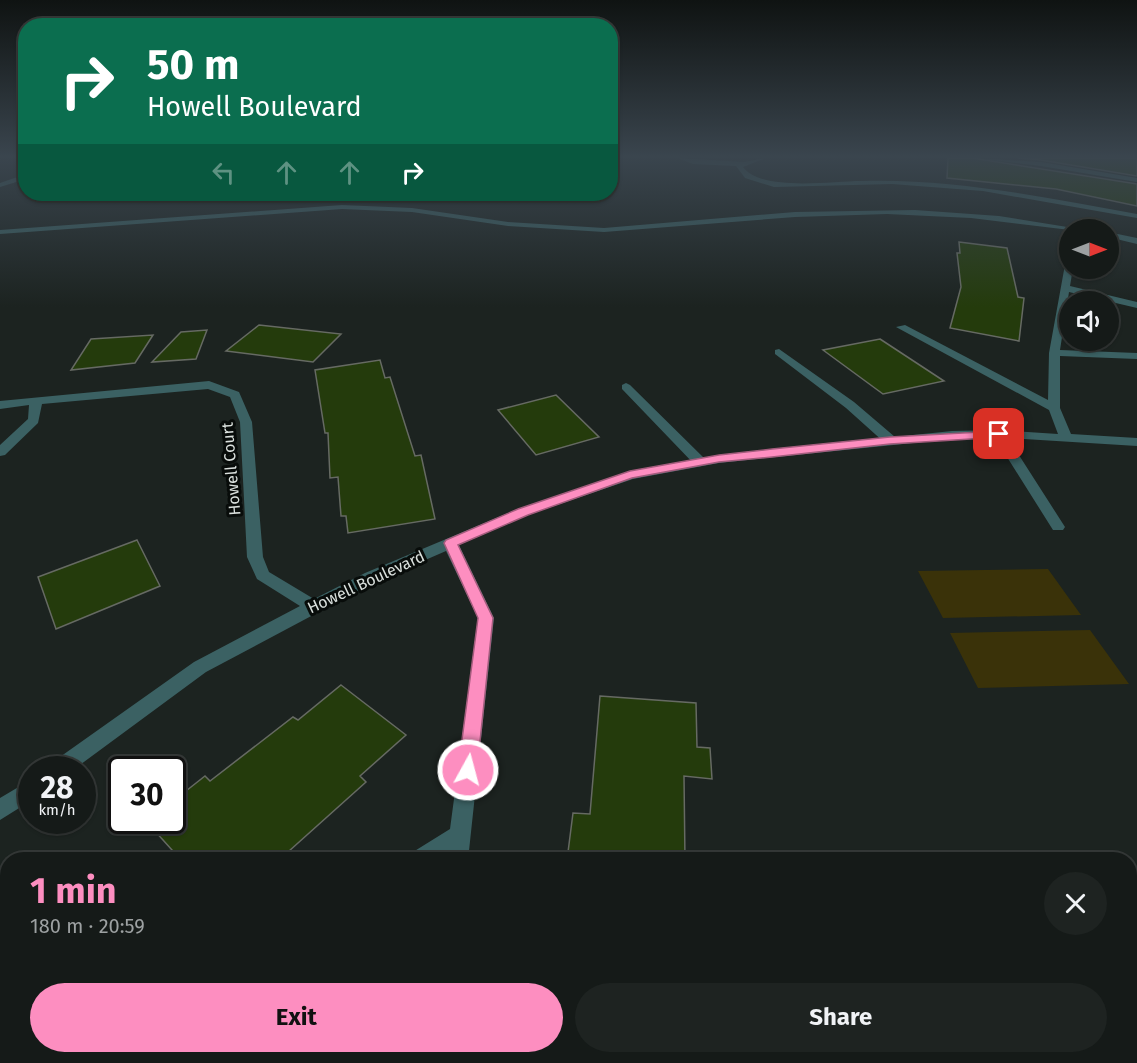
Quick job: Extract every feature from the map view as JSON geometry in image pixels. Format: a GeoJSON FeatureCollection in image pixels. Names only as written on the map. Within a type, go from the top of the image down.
{"type":"FeatureCollection","features":[{"type":"Feature","properties":{"kind":"street"},"geometry":{"type":"LineString","coordinates":[[0,232],[334,208]]}},
{"type":"Feature","properties":{"kind":"street"},"geometry":{"type":"LineString","coordinates":[[356,208],[412,210],[508,224],[585,230],[861,212],[935,213],[1009,219],[1059,227]]}},
{"type":"Feature","properties":{"kind":"street"},"geometry":{"type":"LineString","coordinates":[[1089,208],[1137,216]]}},
{"type":"Feature","properties":{"kind":"street"},"geometry":{"type":"LineString","coordinates":[[1119,237],[1137,241]]}},
{"type":"Feature","properties":{"kind":"street"},"geometry":{"type":"LineString","coordinates":[[1066,437],[1054,408],[1054,353],[1067,279]]}},
{"type":"Feature","properties":{"kind":"street"},"geometry":{"type":"LineString","coordinates":[[1065,288],[1137,305]]}},
{"type":"Feature","properties":{"kind":"street"},"geometry":{"type":"LineString","coordinates":[[901,327],[1054,408]]}},
{"type":"Feature","properties":{"kind":"street"},"geometry":{"type":"LineString","coordinates":[[779,352],[850,405],[890,440]]}},
{"type":"Feature","properties":{"kind":"street"},"geometry":{"type":"LineString","coordinates":[[1054,353],[1137,356]]}},
{"type":"Feature","properties":{"kind":"street","name":"Howell Court"},"geometry":{"type":"LineString","coordinates":[[0,405],[209,385],[235,395],[246,422],[255,557],[263,575],[314,606]]}},
{"type":"Feature","properties":{"kind":"street"},"geometry":{"type":"LineString","coordinates":[[626,387],[700,462]]}},
{"type":"Feature","properties":{"kind":"street"},"geometry":{"type":"LineString","coordinates":[[0,452],[34,420],[36,401]]}},
{"type":"Feature","properties":{"kind":"street"},"geometry":{"type":"LineString","coordinates":[[999,434],[1058,527]]}},
{"type":"Feature","properties":{"kind":"street","name":"Howell Boulevard"},"geometry":{"type":"LineString","coordinates":[[76,756],[200,667],[371,577],[523,512],[630,475],[700,462],[890,440],[999,434],[1137,442]]}},
{"type":"Feature","properties":{"kind":"street"},"geometry":{"type":"LineString","coordinates":[[450,543],[486,618],[458,852]]}},
{"type":"Feature","properties":{"kind":"street"},"geometry":{"type":"LineString","coordinates":[[0,810],[18,798]]}},
{"type":"Feature","properties":{"kind":"street"},"geometry":{"type":"LineString","coordinates":[[432,852],[460,835]]}},
{"type":"Feature","properties":{"kind":"shaded area"},"geometry":{"type":"Polygon","coordinates":[[[1048,569],[1081,615],[943,618],[918,571],[1048,569]]]}},
{"type":"Feature","properties":{"kind":"shaded area"},"geometry":{"type":"Polygon","coordinates":[[[1090,630],[1129,684],[978,688],[950,633],[1090,630]]]}},
{"type":"Feature","properties":{"kind":"building"},"geometry":{"type":"Polygon","coordinates":[[[959,242],[1007,248],[1018,297],[1024,298],[1019,341],[950,328],[961,287],[957,253],[960,253],[959,242]]]}},
{"type":"Feature","properties":{"kind":"building"},"geometry":{"type":"Polygon","coordinates":[[[259,325],[341,334],[313,362],[226,351],[259,325]]]}},
{"type":"Feature","properties":{"kind":"building"},"geometry":{"type":"Polygon","coordinates":[[[207,330],[196,359],[152,362],[181,332],[207,330]]]}},
{"type":"Feature","properties":{"kind":"building"},"geometry":{"type":"Polygon","coordinates":[[[153,335],[135,363],[71,370],[91,339],[153,335]]]}},
{"type":"Feature","properties":{"kind":"building"},"geometry":{"type":"Polygon","coordinates":[[[880,339],[944,381],[883,394],[823,350],[880,339]]]}},
{"type":"Feature","properties":{"kind":"building"},"geometry":{"type":"Polygon","coordinates":[[[380,360],[385,378],[390,377],[415,456],[421,455],[435,519],[348,533],[346,516],[341,516],[338,477],[330,478],[328,433],[325,433],[315,370],[380,360]]]}},
{"type":"Feature","properties":{"kind":"building"},"geometry":{"type":"Polygon","coordinates":[[[556,395],[599,437],[536,455],[498,410],[556,395]]]}},
{"type":"Feature","properties":{"kind":"building"},"geometry":{"type":"Polygon","coordinates":[[[137,540],[160,586],[56,629],[38,577],[137,540]]]}},
{"type":"Feature","properties":{"kind":"building"},"geometry":{"type":"Polygon","coordinates":[[[341,685],[406,735],[360,776],[366,782],[288,852],[174,852],[158,834],[186,834],[186,791],[205,776],[210,781],[293,717],[298,720],[341,685]]]}},
{"type":"Feature","properties":{"kind":"building"},"geometry":{"type":"Polygon","coordinates":[[[600,696],[696,703],[697,747],[710,748],[712,779],[684,776],[685,852],[568,852],[573,813],[590,814],[600,696]]]}},
{"type":"Feature","properties":{"kind":"route"},"geometry":{"type":"LineString","coordinates":[[468,770],[486,618],[450,543],[523,512],[630,475],[719,459],[772,453],[890,440],[999,434]]}}]}
